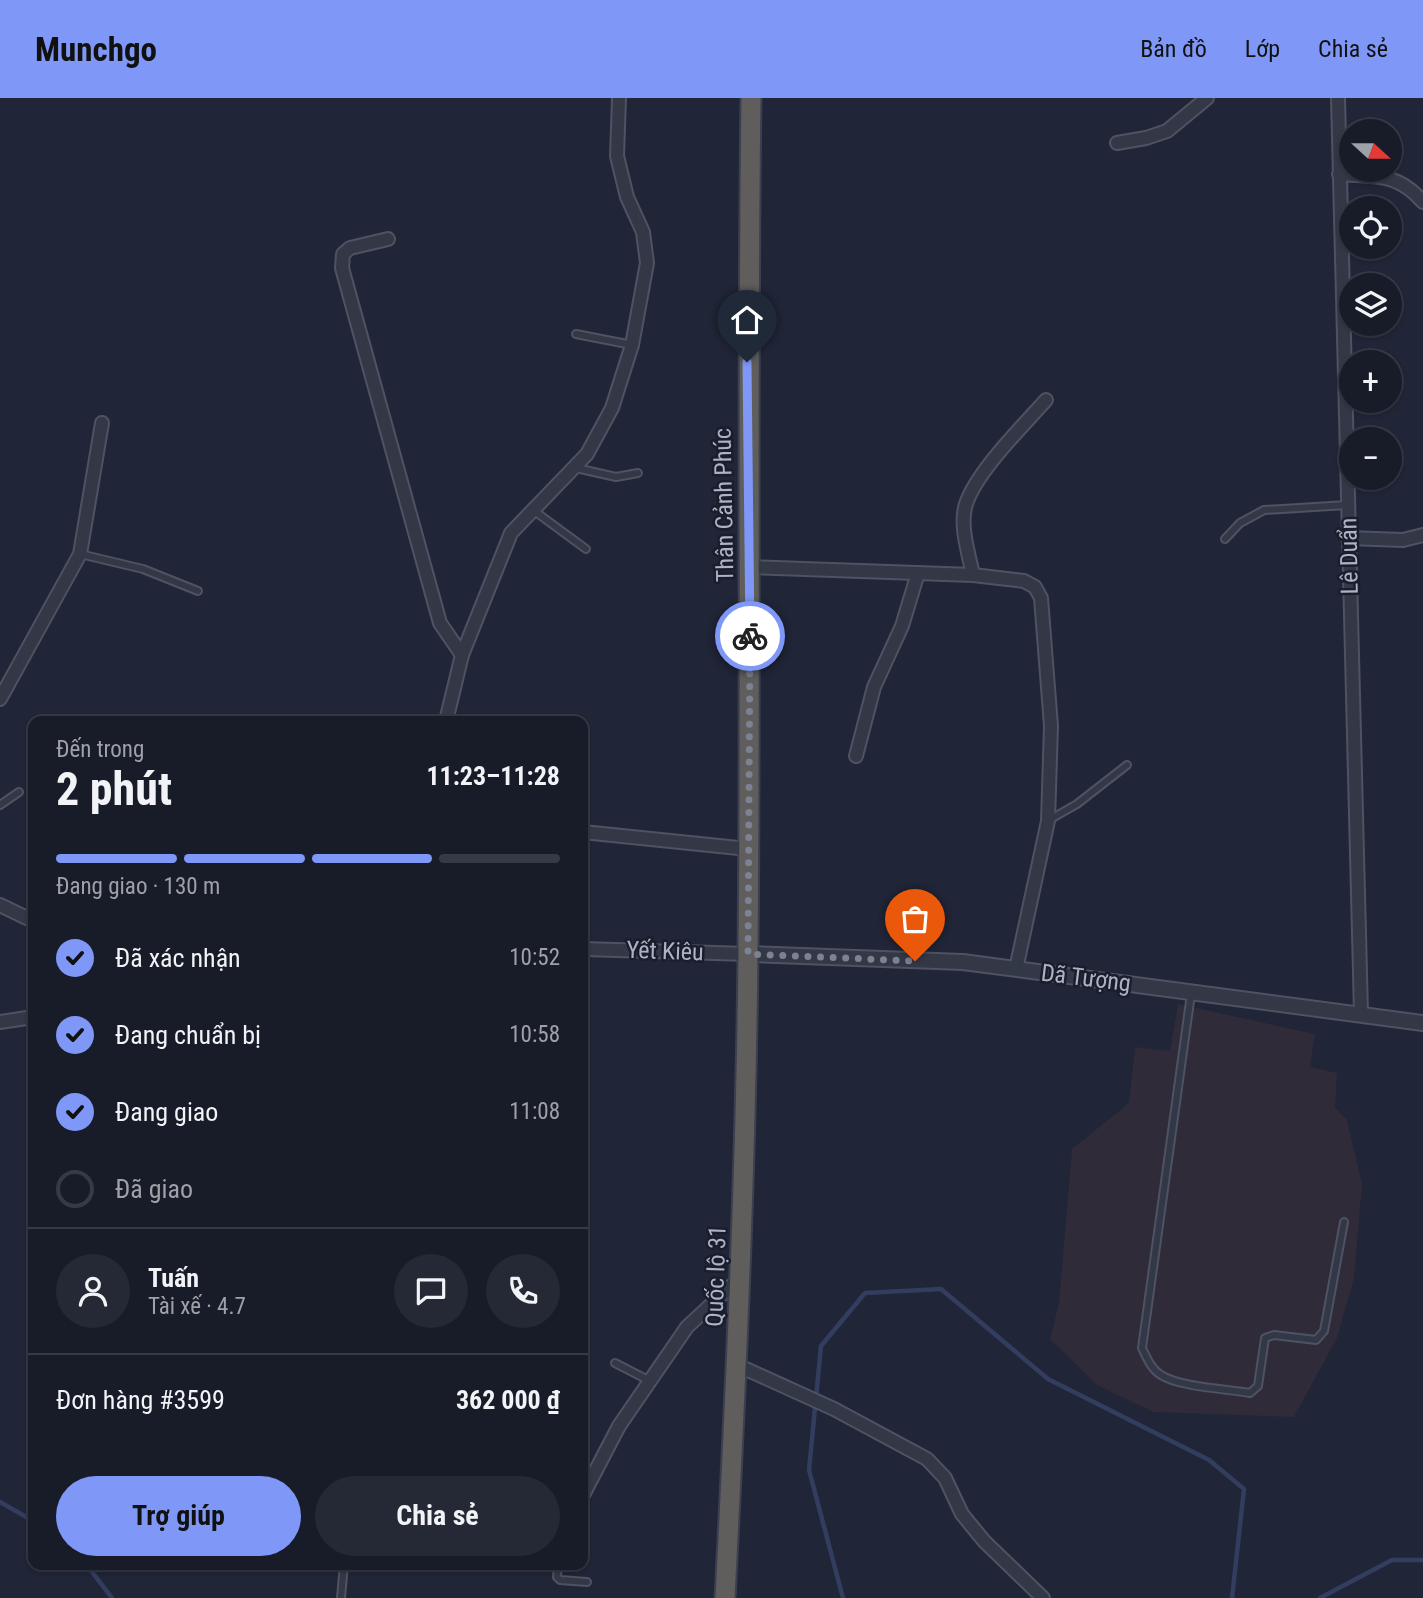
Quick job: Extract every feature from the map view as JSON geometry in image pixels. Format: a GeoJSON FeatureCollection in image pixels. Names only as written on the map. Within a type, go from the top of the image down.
{"type":"FeatureCollection","features":[{"type":"Feature","properties":{"kind":"highway","name":"Thân Cảnh Phúc"},"geometry":{"type":"LineString","coordinates":[[748,954],[750,567],[747,362],[751,98]]}},
{"type":"Feature","properties":{"kind":"highway","name":"Quốc lộ 31"},"geometry":{"type":"LineString","coordinates":[[725,1598],[737,1365],[748,954]]}},
{"type":"Feature","properties":{"kind":"street"},"geometry":{"type":"LineString","coordinates":[[447,716],[462,655],[511,533],[587,454],[612,408],[632,345],[647,263],[643,232],[627,197],[617,156],[619,98]]}},
{"type":"Feature","properties":{"kind":"street"},"geometry":{"type":"LineString","coordinates":[[1117,143],[1167,131],[1207,98]]}},
{"type":"Feature","properties":{"kind":"street","name":"Lê Duẩn"},"geometry":{"type":"LineString","coordinates":[[1338,98],[1339,174]]}},
{"type":"Feature","properties":{"kind":"street","name":"Lê Duẩn"},"geometry":{"type":"LineString","coordinates":[[1339,182],[1361,1013]]}},
{"type":"Feature","properties":{"kind":"street"},"geometry":{"type":"LineString","coordinates":[[1398,182],[1411,188],[1423,202]]}},
{"type":"Feature","properties":{"kind":"street"},"geometry":{"type":"LineString","coordinates":[[388,239],[350,248],[343,254],[342,268],[440,623],[462,655]]}},
{"type":"Feature","properties":{"kind":"street"},"geometry":{"type":"LineString","coordinates":[[973,575],[965,525],[966,505],[981,477],[1002,449],[1046,400]]}},
{"type":"Feature","properties":{"kind":"street"},"geometry":{"type":"LineString","coordinates":[[0,699],[80,554],[102,423]]}},
{"type":"Feature","properties":{"kind":"street"},"geometry":{"type":"LineString","coordinates":[[1348,538],[1403,540],[1423,535]]}},
{"type":"Feature","properties":{"kind":"street"},"geometry":{"type":"LineString","coordinates":[[750,567],[973,575],[1024,581],[1035,587],[1041,598],[1051,726],[1048,821],[1016,970]]}},
{"type":"Feature","properties":{"kind":"street"},"geometry":{"type":"LineString","coordinates":[[856,757],[874,687],[902,625],[918,573]]}},
{"type":"Feature","properties":{"kind":"street"},"geometry":{"type":"LineString","coordinates":[[588,833],[748,849]]}},
{"type":"Feature","properties":{"kind":"street"},"geometry":{"type":"LineString","coordinates":[[0,905],[28,919]]}},
{"type":"Feature","properties":{"kind":"street","name":"Yết Kiêu"},"geometry":{"type":"LineString","coordinates":[[588,948],[748,954]]}},
{"type":"Feature","properties":{"kind":"street","name":"Dã Tượng"},"geometry":{"type":"LineString","coordinates":[[748,954],[964,962],[1423,1023]]}},
{"type":"Feature","properties":{"kind":"street"},"geometry":{"type":"LineString","coordinates":[[0,1022],[28,1018]]}},
{"type":"Feature","properties":{"kind":"street"},"geometry":{"type":"LineString","coordinates":[[588,1485],[619,1426],[687,1327],[740,1277]]}},
{"type":"Feature","properties":{"kind":"street"},"geometry":{"type":"LineString","coordinates":[[737,1365],[834,1409],[927,1459],[945,1478],[962,1514],[984,1541],[1043,1598]]}},
{"type":"Feature","properties":{"kind":"lane"},"geometry":{"type":"LineString","coordinates":[[576,334],[632,345]]}},
{"type":"Feature","properties":{"kind":"lane"},"geometry":{"type":"LineString","coordinates":[[574,468],[616,477],[638,473]]}},
{"type":"Feature","properties":{"kind":"lane"},"geometry":{"type":"LineString","coordinates":[[1225,539],[1240,523],[1264,510],[1347,505]]}},
{"type":"Feature","properties":{"kind":"lane"},"geometry":{"type":"LineString","coordinates":[[533,510],[586,549]]}},
{"type":"Feature","properties":{"kind":"lane"},"geometry":{"type":"LineString","coordinates":[[80,554],[143,569],[198,591]]}},
{"type":"Feature","properties":{"kind":"lane"},"geometry":{"type":"LineString","coordinates":[[1048,821],[1077,804],[1127,765]]}},
{"type":"Feature","properties":{"kind":"lane"},"geometry":{"type":"LineString","coordinates":[[0,805],[19,792]]}},
{"type":"Feature","properties":{"kind":"lane"},"geometry":{"type":"LineString","coordinates":[[1191,992],[1142,1348],[1149,1363],[1159,1374],[1172,1380],[1250,1393],[1255,1390],[1258,1386],[1265,1338],[1274,1335],[1316,1340],[1321,1338],[1344,1222]]}},
{"type":"Feature","properties":{"kind":"lane"},"geometry":{"type":"LineString","coordinates":[[615,1363],[650,1381]]}},
{"type":"Feature","properties":{"kind":"lane"},"geometry":{"type":"LineString","coordinates":[[341,1598],[343,1570]]}},
{"type":"Feature","properties":{"kind":"lane"},"geometry":{"type":"LineString","coordinates":[[558,1570],[557,1577],[560,1580],[587,1582]]}},
{"type":"Feature","properties":{"kind":"shaded area"},"geometry":{"type":"Polygon","coordinates":[[[1178,1004],[1315,1034],[1310,1067],[1337,1073],[1335,1108],[1347,1120],[1362,1184],[1354,1278],[1337,1338],[1294,1417],[1153,1412],[1097,1385],[1050,1339],[1059,1303],[1072,1149],[1129,1103],[1135,1047],[1170,1051],[1178,1004]]]}},
{"type":"Feature","properties":{"kind":"waterway"},"geometry":{"type":"LineString","coordinates":[[843,1598],[809,1470],[821,1346],[865,1293],[941,1289],[1048,1379],[1209,1460],[1244,1489],[1232,1598]]}},
{"type":"Feature","properties":{"kind":"waterway"},"geometry":{"type":"LineString","coordinates":[[0,1502],[28,1518]]}},
{"type":"Feature","properties":{"kind":"waterway"},"geometry":{"type":"LineString","coordinates":[[1320,1598],[1392,1560],[1423,1560]]}},
{"type":"Feature","properties":{"kind":"waterway"},"geometry":{"type":"LineString","coordinates":[[91,1570],[112,1598]]}},
{"type":"Feature","properties":{"kind":"way so far"},"geometry":{"type":"LineString","coordinates":[[750,636],[748,954],[915,961]]}},
{"type":"Feature","properties":{"kind":"route"},"geometry":{"type":"LineString","coordinates":[[747,362],[750,636]]}}]}
